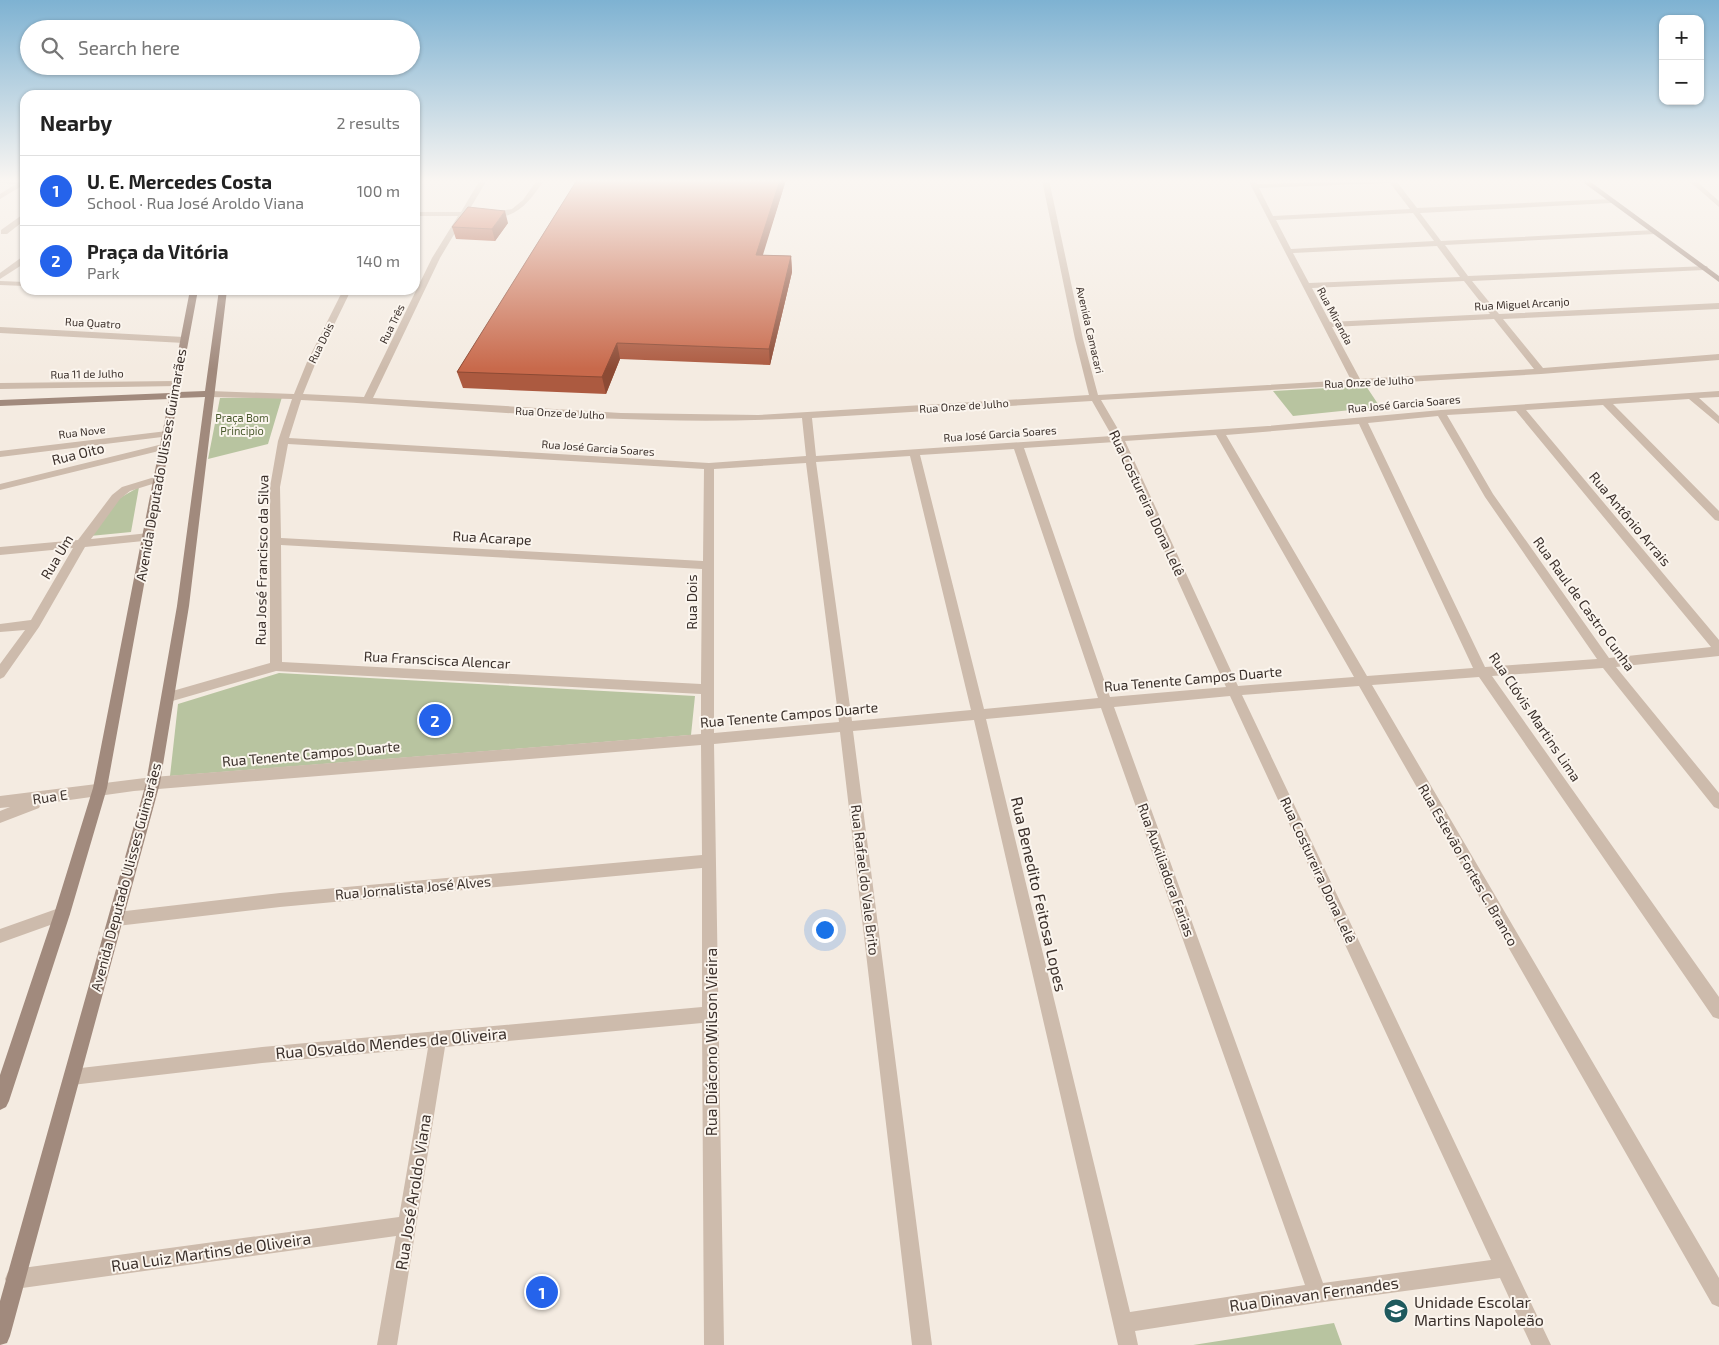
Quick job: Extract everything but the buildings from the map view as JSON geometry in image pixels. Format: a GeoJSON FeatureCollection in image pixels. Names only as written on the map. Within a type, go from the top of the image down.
{"type":"FeatureCollection","features":[{"type":"Feature","properties":{"kind":"street","name":"Rua Três"},"geometry":{"type":"LineString","coordinates":[[420,291],[445,243]]}},
{"type":"Feature","properties":{"kind":"street","name":"Avenida Camacari"},"geometry":{"type":"LineString","coordinates":[[1058,243],[1094,397]]}},
{"type":"Feature","properties":{"kind":"street","name":"Rua Miranda"},"geometry":{"type":"LineString","coordinates":[[1284,243],[1357,383]]}},
{"type":"Feature","properties":{"kind":"street"},"geometry":{"type":"LineString","coordinates":[[1439,243],[1496,317],[1541,371]]}},
{"type":"Feature","properties":{"kind":"street"},"geometry":{"type":"LineString","coordinates":[[1288,251],[1444,243]]}},
{"type":"Feature","properties":{"kind":"street"},"geometry":{"type":"LineString","coordinates":[[1669,243],[1719,280]]}},
{"type":"Feature","properties":{"kind":"street"},"geometry":{"type":"LineString","coordinates":[[0,277],[20,263]]}},
{"type":"Feature","properties":{"kind":"street"},"geometry":{"type":"LineString","coordinates":[[1306,286],[1704,268]]}},
{"type":"Feature","properties":{"kind":"street"},"geometry":{"type":"LineString","coordinates":[[0,283],[20,284]]}},
{"type":"Feature","properties":{"kind":"street","name":"Avenida Deputado Ulisses Guimarães"},"geometry":{"type":"LineString","coordinates":[[0,1101],[3,1081],[62,914],[100,788],[193,295]]}},
{"type":"Feature","properties":{"kind":"street","name":"Avenida Deputado Ulisses Guimarães"},"geometry":{"type":"LineString","coordinates":[[0,1336],[117,919],[153,783],[169,697],[195,525],[222,295]]}},
{"type":"Feature","properties":{"kind":"street","name":"Rua Dois"},"geometry":{"type":"LineString","coordinates":[[296,396],[345,295]]}},
{"type":"Feature","properties":{"kind":"street","name":"Rua Três"},"geometry":{"type":"LineString","coordinates":[[367,400],[418,295]]}},
{"type":"Feature","properties":{"kind":"street","name":"Rua Miguel Arcanjo"},"geometry":{"type":"LineString","coordinates":[[1326,325],[1719,306]]}},
{"type":"Feature","properties":{"kind":"street","name":"Rua Quatro"},"geometry":{"type":"LineString","coordinates":[[0,330],[184,340]]}},
{"type":"Feature","properties":{"kind":"street","name":"Rua Onze de Julho"},"geometry":{"type":"LineString","coordinates":[[210,394],[296,396],[689,419],[807,416],[1094,397],[1357,383],[1719,357]]}},
{"type":"Feature","properties":{"kind":"street","name":"Rua 11 de Julho"},"geometry":{"type":"LineString","coordinates":[[0,386],[175,390]]}},
{"type":"Feature","properties":{"kind":"street"},"geometry":{"type":"LineString","coordinates":[[0,403],[175,390],[210,394]]}},
{"type":"Feature","properties":{"kind":"street","name":"Rua José Garcia Soares"},"geometry":{"type":"LineString","coordinates":[[283,441],[709,466],[1219,432],[1441,413],[1719,394]]}},
{"type":"Feature","properties":{"kind":"street","name":"Rua José Francisco da Silva"},"geometry":{"type":"LineString","coordinates":[[276,666],[275,487],[283,441],[296,396]]}},
{"type":"Feature","properties":{"kind":"street","name":"Rua Costureira Dona Lelê"},"geometry":{"type":"LineString","coordinates":[[1094,397],[1119,439],[1234,691],[1541,1345]]}},
{"type":"Feature","properties":{"kind":"street"},"geometry":{"type":"LineString","coordinates":[[1692,397],[1719,421]]}},
{"type":"Feature","properties":{"kind":"street"},"geometry":{"type":"LineString","coordinates":[[1606,402],[1719,517]]}},
{"type":"Feature","properties":{"kind":"street","name":"Rua Antônio Arrais"},"geometry":{"type":"LineString","coordinates":[[1519,408],[1719,650]]}},
{"type":"Feature","properties":{"kind":"street","name":"Rua Raul de Castro Cunha"},"geometry":{"type":"LineString","coordinates":[[1441,413],[1488,495],[1606,663],[1719,803]]}},
{"type":"Feature","properties":{"kind":"street","name":"Rua Rafael do Vale Brito"},"geometry":{"type":"LineString","coordinates":[[807,416],[922,1345]]}},
{"type":"Feature","properties":{"kind":"street","name":"Rua Clóvis Martins Lima"},"geometry":{"type":"LineString","coordinates":[[1362,420],[1481,671],[1719,1011]]}},
{"type":"Feature","properties":{"kind":"street","name":"Rua Estevão Fortes C. Branco"},"geometry":{"type":"LineString","coordinates":[[1219,432],[1361,681],[1719,1297]]}},
{"type":"Feature","properties":{"kind":"street","name":"Rua Nove"},"geometry":{"type":"LineString","coordinates":[[0,454],[167,434]]}},
{"type":"Feature","properties":{"kind":"street","name":"Rua Auxiliadora Farias"},"geometry":{"type":"LineString","coordinates":[[1018,445],[1106,704],[1317,1293]]}},
{"type":"Feature","properties":{"kind":"street","name":"Rua Oito"},"geometry":{"type":"LineString","coordinates":[[0,487],[164,447]]}},
{"type":"Feature","properties":{"kind":"street","name":"Rua Benedito Feitosa Lopes"},"geometry":{"type":"LineString","coordinates":[[914,452],[979,715],[1128,1345]]}},
{"type":"Feature","properties":{"kind":"street","name":"Rua Dois"},"geometry":{"type":"LineString","coordinates":[[709,466],[707,565],[709,739]]}},
{"type":"Feature","properties":{"kind":"street","name":"Rua Um"},"geometry":{"type":"LineString","coordinates":[[0,674],[34,624],[81,544],[121,492],[158,479]]}},
{"type":"Feature","properties":{"kind":"street"},"geometry":{"type":"LineString","coordinates":[[0,551],[148,537]]}},
{"type":"Feature","properties":{"kind":"street","name":"Rua Acarape"},"geometry":{"type":"LineString","coordinates":[[275,541],[707,565]]}},
{"type":"Feature","properties":{"kind":"street"},"geometry":{"type":"LineString","coordinates":[[0,628],[34,624]]}},
{"type":"Feature","properties":{"kind":"street"},"geometry":{"type":"LineString","coordinates":[[1481,671],[1606,663],[1719,650]]}},
{"type":"Feature","properties":{"kind":"street","name":"Rua Franscisca Alencar"},"geometry":{"type":"LineString","coordinates":[[169,697],[276,666],[707,689]]}},
{"type":"Feature","properties":{"kind":"street","name":"Rua Tenente Campos Duarte"},"geometry":{"type":"LineString","coordinates":[[100,788],[709,739],[1234,691],[1481,671]]}},
{"type":"Feature","properties":{"kind":"street","name":"Rua Diácono Wilson Vieira"},"geometry":{"type":"LineString","coordinates":[[709,739],[714,1345]]}},
{"type":"Feature","properties":{"kind":"street","name":"Rua E"},"geometry":{"type":"LineString","coordinates":[[0,802],[53,798],[100,788]]}},
{"type":"Feature","properties":{"kind":"street"},"geometry":{"type":"LineString","coordinates":[[0,817],[53,798]]}},
{"type":"Feature","properties":{"kind":"street","name":"Rua Jornalista José Alves"},"geometry":{"type":"LineString","coordinates":[[117,919],[280,900],[710,861]]}},
{"type":"Feature","properties":{"kind":"street"},"geometry":{"type":"LineString","coordinates":[[0,936],[62,914]]}},
{"type":"Feature","properties":{"kind":"street","name":"Rua Osvaldo Mendes de Oliveira"},"geometry":{"type":"LineString","coordinates":[[72,1077],[262,1055],[710,1014]]}},
{"type":"Feature","properties":{"kind":"street","name":"Rua José Aroldo Viana"},"geometry":{"type":"LineString","coordinates":[[387,1345],[438,1039]]}},
{"type":"Feature","properties":{"kind":"street","name":"Rua Luiz Martins de Oliveira"},"geometry":{"type":"LineString","coordinates":[[15,1279],[407,1226]]}},
{"type":"Feature","properties":{"kind":"street","name":"Rua Dinavan Fernandes"},"geometry":{"type":"LineString","coordinates":[[1122,1323],[1317,1293],[1506,1268]]}},
{"type":"Feature","properties":{"kind":"green space"},"geometry":{"type":"Polygon","coordinates":[[[1366,386],[1380,407],[1293,416],[1273,391],[1366,386]]]}},
{"type":"Feature","properties":{"kind":"green space","name":"Praça Bom Principio"},"geometry":{"type":"Polygon","coordinates":[[[282,397],[268,444],[208,459],[220,398],[282,397]]]}},
{"type":"Feature","properties":{"kind":"green space"},"geometry":{"type":"Polygon","coordinates":[[[139,487],[131,532],[90,536],[118,499],[139,487]]]}},
{"type":"Feature","properties":{"kind":"green space"},"geometry":{"type":"Polygon","coordinates":[[[279,673],[695,696],[691,735],[170,776],[178,704],[279,673]]]}},
{"type":"Feature","properties":{"kind":"green space"},"geometry":{"type":"Polygon","coordinates":[[[1334,1323],[1342,1345],[1193,1345],[1334,1323]]]}},
{"type":"Feature","properties":{"kind":"place","name":"Praça da Vitória"},"geometry":{"type":"Point","coordinates":[435,720]}},
{"type":"Feature","properties":{"kind":"place","name":"U. E. Mercedes Costa"},"geometry":{"type":"Point","coordinates":[542,1292]}},
{"type":"Feature","properties":{"kind":"place","name":"Unidade Escolar Martins Napoleão"},"geometry":{"type":"Point","coordinates":[1396,1311]}}]}
